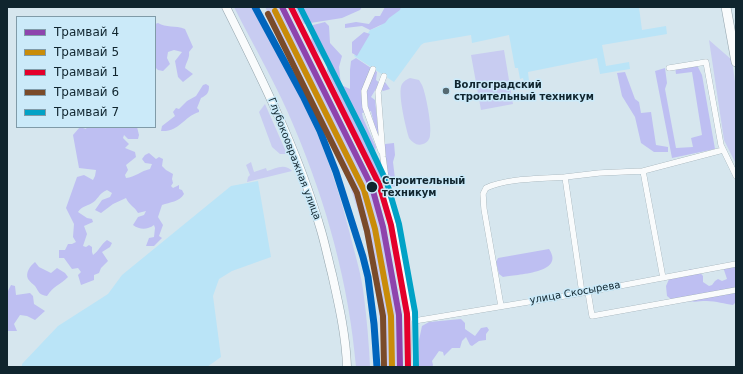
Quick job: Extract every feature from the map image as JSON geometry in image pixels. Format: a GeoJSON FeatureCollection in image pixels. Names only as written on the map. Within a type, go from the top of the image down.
{"type":"FeatureCollection","features":[{"type":"Feature","properties":{"kind":"highway"},"geometry":{"type":"LineString","coordinates":[[726,7],[736,62]]}},
{"type":"Feature","properties":{"kind":"main road","name":"Глубокоовражная улица"},"geometry":{"type":"LineString","coordinates":[[226,7],[268,90],[302,175],[320,227],[343,327],[347,367]]}},
{"type":"Feature","properties":{"kind":"street"},"geometry":{"type":"LineString","coordinates":[[669,68],[706,62],[723,150],[736,176]]}},
{"type":"Feature","properties":{"kind":"street"},"geometry":{"type":"LineString","coordinates":[[373,69],[364,91],[365,107],[383,156]]}},
{"type":"Feature","properties":{"kind":"street"},"geometry":{"type":"LineString","coordinates":[[384,76],[378,92],[383,156],[390,208],[414,321],[415,367]]}},
{"type":"Feature","properties":{"kind":"street"},"geometry":{"type":"LineString","coordinates":[[501,306],[483,200],[483,194],[486,188],[505,182],[599,173],[643,171],[723,150]]}},
{"type":"Feature","properties":{"kind":"street"},"geometry":{"type":"LineString","coordinates":[[643,171],[663,278]]}},
{"type":"Feature","properties":{"kind":"street"},"geometry":{"type":"LineString","coordinates":[[565,177],[582,293]]}},
{"type":"Feature","properties":{"kind":"street","name":"улица Скосырева"},"geometry":{"type":"LineString","coordinates":[[414,321],[588,292],[736,264]]}},
{"type":"Feature","properties":{"kind":"street"},"geometry":{"type":"LineString","coordinates":[[588,292],[592,316],[736,290]]}},
{"type":"Feature","properties":{"kind":"shaded area"},"geometry":{"type":"Polygon","coordinates":[[[234,7],[252,7],[301,100],[327,157],[344,211],[360,275],[366,315],[370,367],[356,367],[348,306],[335,246],[327,216],[307,158],[281,98],[234,7]]]}},
{"type":"Feature","properties":{"kind":"shaded area"},"geometry":{"type":"Polygon","coordinates":[[[265,7],[278,7],[370,188],[382,234],[396,315],[397,367],[383,367],[375,284],[369,251],[353,193],[327,126],[313,96],[265,7]]]}},
{"type":"Feature","properties":{"kind":"shaded area"},"geometry":{"type":"Polygon","coordinates":[[[295,7],[362,7],[360,10],[342,18],[304,24],[295,7]]]}},
{"type":"Feature","properties":{"kind":"shaded area"},"geometry":{"type":"Polygon","coordinates":[[[385,7],[401,7],[400,10],[385,23],[370,30],[362,26],[345,28],[345,24],[356,22],[369,24],[375,16],[380,16],[385,7]]]}},
{"type":"Feature","properties":{"kind":"shaded area"},"geometry":{"type":"Polygon","coordinates":[[[393,7],[639,7],[642,30],[666,26],[667,34],[602,45],[606,66],[629,62],[630,69],[600,74],[597,58],[528,72],[529,81],[524,82],[523,78],[520,79],[518,68],[515,68],[509,35],[472,43],[471,35],[424,43],[394,82],[354,56],[370,30],[380,26],[393,7]]]}},
{"type":"Feature","properties":{"kind":"shaded area"},"geometry":{"type":"Polygon","coordinates":[[[325,22],[329,26],[330,43],[342,56],[339,67],[341,85],[350,89],[351,61],[356,58],[377,72],[376,80],[382,85],[385,82],[390,89],[383,91],[377,87],[371,97],[375,100],[379,135],[376,133],[371,111],[362,113],[376,147],[375,152],[381,162],[387,164],[384,151],[385,144],[394,143],[395,155],[393,162],[396,187],[387,185],[376,174],[327,71],[327,65],[311,43],[313,25],[325,22]]]}},
{"type":"Feature","properties":{"kind":"shaded area"},"geometry":{"type":"Polygon","coordinates":[[[156,24],[185,29],[193,47],[189,52],[185,68],[193,74],[183,82],[178,77],[175,61],[182,52],[174,50],[168,52],[167,58],[170,64],[163,71],[156,68],[156,24]]]}},
{"type":"Feature","properties":{"kind":"shaded area"},"geometry":{"type":"Polygon","coordinates":[[[364,32],[370,34],[357,56],[352,53],[352,42],[364,32]]]}},
{"type":"Feature","properties":{"kind":"shaded area"},"geometry":{"type":"Polygon","coordinates":[[[709,40],[732,60],[736,89],[736,164],[724,140],[709,40]]]}},
{"type":"Feature","properties":{"kind":"shaded area"},"geometry":{"type":"Polygon","coordinates":[[[504,50],[513,104],[481,110],[471,55],[504,50]]]}},
{"type":"Feature","properties":{"kind":"shaded area"},"geometry":{"type":"Polygon","coordinates":[[[697,65],[702,75],[715,149],[672,158],[655,71],[665,68],[667,83],[665,89],[676,148],[693,147],[691,138],[702,135],[692,72],[676,74],[675,67],[697,65]]]}},
{"type":"Feature","properties":{"kind":"shaded area"},"geometry":{"type":"Polygon","coordinates":[[[625,72],[635,99],[639,102],[641,113],[651,112],[656,145],[668,147],[668,152],[654,152],[641,143],[635,117],[622,96],[617,73],[625,72]]]}},
{"type":"Feature","properties":{"kind":"shaded area"},"geometry":{"type":"Polygon","coordinates":[[[410,78],[419,80],[422,85],[428,110],[430,136],[427,142],[421,145],[415,144],[409,138],[402,110],[402,84],[410,78]]]}},
{"type":"Feature","properties":{"kind":"shaded area"},"geometry":{"type":"Polygon","coordinates":[[[206,84],[209,86],[209,90],[206,95],[201,98],[197,108],[199,112],[189,117],[173,129],[161,131],[162,126],[175,116],[173,112],[176,108],[179,109],[187,101],[196,96],[203,85],[206,84]]]}},
{"type":"Feature","properties":{"kind":"shaded area"},"geometry":{"type":"Polygon","coordinates":[[[265,104],[287,154],[280,154],[272,147],[259,112],[265,104]]]}},
{"type":"Feature","properties":{"kind":"shaded area"},"geometry":{"type":"Polygon","coordinates":[[[79,128],[137,128],[139,135],[138,139],[128,139],[124,135],[123,138],[129,144],[125,148],[135,152],[136,157],[126,165],[128,170],[125,175],[126,178],[150,169],[152,164],[145,163],[142,159],[149,153],[156,159],[159,157],[163,159],[162,166],[173,174],[173,183],[171,186],[173,188],[179,185],[179,189],[182,190],[184,194],[177,200],[162,205],[158,217],[163,225],[159,236],[162,238],[154,246],[146,246],[149,238],[154,237],[154,225],[144,229],[133,225],[138,217],[144,215],[146,211],[138,213],[126,198],[113,204],[101,213],[95,210],[102,200],[110,197],[112,193],[107,190],[94,202],[81,208],[78,212],[87,218],[92,219],[93,222],[84,226],[87,234],[83,246],[86,247],[89,245],[92,247],[93,255],[107,240],[112,243],[110,247],[102,252],[108,261],[101,268],[99,273],[94,275],[94,280],[81,285],[78,275],[81,272],[78,268],[72,269],[64,258],[59,258],[59,250],[65,250],[68,244],[76,242],[73,237],[74,224],[66,208],[77,177],[84,175],[93,180],[96,170],[79,168],[73,135],[79,128]]]}},
{"type":"Feature","properties":{"kind":"shaded area"},"geometry":{"type":"Polygon","coordinates":[[[251,162],[254,172],[266,168],[267,171],[283,167],[286,167],[292,171],[247,182],[250,175],[246,165],[251,162]]]}},
{"type":"Feature","properties":{"kind":"shaded area"},"geometry":{"type":"Polygon","coordinates":[[[258,181],[271,257],[232,271],[219,279],[213,296],[221,357],[207,367],[22,367],[22,364],[58,326],[108,294],[122,275],[231,186],[258,181]]]}},
{"type":"Feature","properties":{"kind":"shaded area"},"geometry":{"type":"Polygon","coordinates":[[[549,249],[552,257],[551,264],[545,268],[528,273],[503,277],[499,274],[496,262],[498,258],[549,249]]]}},
{"type":"Feature","properties":{"kind":"shaded area"},"geometry":{"type":"Polygon","coordinates":[[[35,262],[39,267],[51,273],[57,268],[68,277],[47,296],[42,295],[27,277],[28,270],[35,262]]]}},
{"type":"Feature","properties":{"kind":"shaded area"},"geometry":{"type":"Polygon","coordinates":[[[736,263],[736,302],[733,305],[710,301],[694,302],[680,297],[672,300],[667,296],[666,286],[670,277],[685,275],[690,269],[697,269],[703,276],[703,282],[709,286],[718,279],[722,281],[727,279],[723,267],[736,263]]]}},
{"type":"Feature","properties":{"kind":"shaded area"},"geometry":{"type":"Polygon","coordinates":[[[11,285],[15,286],[16,295],[30,293],[33,296],[34,304],[45,311],[35,320],[27,316],[20,315],[14,324],[17,331],[7,331],[7,293],[11,285]]]}},
{"type":"Feature","properties":{"kind":"shaded area"},"geometry":{"type":"Polygon","coordinates":[[[461,319],[465,323],[465,329],[475,336],[481,328],[487,327],[489,330],[486,334],[486,340],[479,341],[472,346],[466,337],[462,341],[460,348],[452,348],[444,356],[443,352],[439,351],[432,361],[432,367],[419,367],[419,340],[422,326],[429,322],[461,319]]]}},
{"type":"Feature","properties":{"kind":"tram line","name":"4"},"geometry":{"type":"LineString","coordinates":[[282,7],[372,187],[383,227],[399,315],[400,367]]}},
{"type":"Feature","properties":{"kind":"tram line","name":"1"},"geometry":{"type":"LineString","coordinates":[[291,7],[379,184],[391,225],[407,314],[408,367]]}},
{"type":"Feature","properties":{"kind":"tram line","name":"7"},"geometry":{"type":"LineString","coordinates":[[300,7],[387,183],[399,224],[415,312],[416,367]]}},
{"type":"Feature","properties":{"kind":"tram line","name":"5"},"geometry":{"type":"LineString","coordinates":[[275,11],[364,190],[375,229],[391,316],[392,367]]}},
{"type":"Feature","properties":{"kind":"tram line","name":"6"},"geometry":{"type":"LineString","coordinates":[[268,14],[357,193],[367,231],[383,316],[384,367]]}},
{"type":"Feature","properties":{"kind":"transit line"},"geometry":{"type":"LineString","coordinates":[[255,7],[303,96],[320,131],[336,172],[368,277],[374,324],[377,367]]}},
{"type":"Feature","properties":{"kind":"place","name":"Волгоградский строительный техникум"},"geometry":{"type":"Point","coordinates":[446,91]}},
{"type":"Feature","properties":{"kind":"place","name":"Строительный техникум"},"geometry":{"type":"Point","coordinates":[372,187]}}]}
